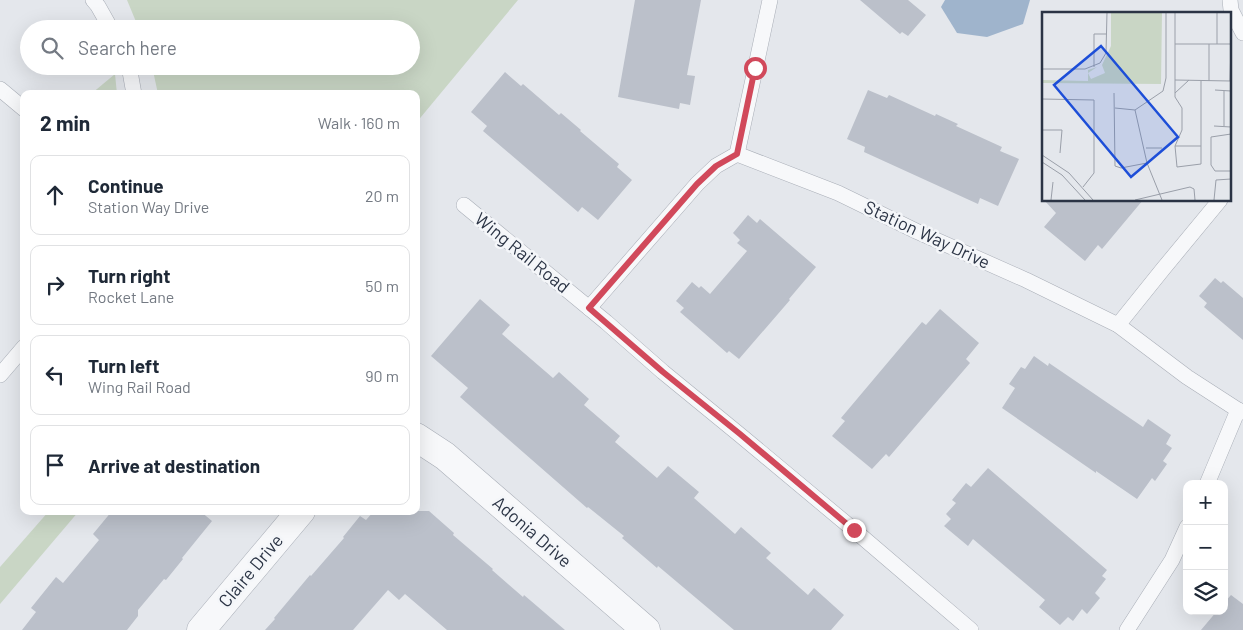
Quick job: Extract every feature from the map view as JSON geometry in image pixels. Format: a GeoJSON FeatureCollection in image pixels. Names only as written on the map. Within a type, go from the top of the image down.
{"type":"FeatureCollection","features":[{"type":"Feature","properties":{"kind":"street","name":"Adonia Drive"},"geometry":{"type":"LineString","coordinates":[[420,440],[445,456],[646,630]]}},
{"type":"Feature","properties":{"kind":"street","name":"Claire Drive"},"geometry":{"type":"LineString","coordinates":[[201,630],[298,515]]}},
{"type":"Feature","properties":{"kind":"lane"},"geometry":{"type":"LineString","coordinates":[[92,0],[106,20]]}},
{"type":"Feature","properties":{"kind":"lane"},"geometry":{"type":"LineString","coordinates":[[589,308],[697,184],[716,166],[737,154],[770,0]]}},
{"type":"Feature","properties":{"kind":"lane"},"geometry":{"type":"LineString","coordinates":[[1230,0],[1231,10],[1243,34]]}},
{"type":"Feature","properties":{"kind":"lane"},"geometry":{"type":"LineString","coordinates":[[131,75],[133,90]]}},
{"type":"Feature","properties":{"kind":"lane"},"geometry":{"type":"LineString","coordinates":[[0,89],[20,106]]}},
{"type":"Feature","properties":{"kind":"lane","name":"Station Way Drive"},"geometry":{"type":"LineString","coordinates":[[737,154],[838,193],[1118,325],[1187,377],[1241,411]]}},
{"type":"Feature","properties":{"kind":"lane"},"geometry":{"type":"LineString","coordinates":[[1118,325],[1219,201]]}},
{"type":"Feature","properties":{"kind":"lane","name":"Wing Rail Road"},"geometry":{"type":"LineString","coordinates":[[464,205],[740,434],[970,630]]}},
{"type":"Feature","properties":{"kind":"lane"},"geometry":{"type":"LineString","coordinates":[[0,375],[20,352]]}},
{"type":"Feature","properties":{"kind":"lane"},"geometry":{"type":"LineString","coordinates":[[1209,480],[1241,411]]}},
{"type":"Feature","properties":{"kind":"lane"},"geometry":{"type":"LineString","coordinates":[[1127,630],[1172,560],[1183,536]]}},
{"type":"Feature","properties":{"kind":"green space"},"geometry":{"type":"Polygon","coordinates":[[[127,0],[518,0],[420,118],[420,90],[157,90],[154,75],[420,75],[420,20],[135,20],[127,0]]]}},
{"type":"Feature","properties":{"kind":"green space"},"geometry":{"type":"Polygon","coordinates":[[[114,75],[115,75],[117,90],[96,90],[114,75]]]}},
{"type":"Feature","properties":{"kind":"green space"},"geometry":{"type":"Polygon","coordinates":[[[46,515],[76,515],[0,604],[0,567],[46,515]]]}},
{"type":"Feature","properties":{"kind":"water"},"geometry":{"type":"Polygon","coordinates":[[[945,0],[1030,0],[1023,24],[987,37],[957,33],[941,7],[945,0]]]}},
{"type":"Feature","properties":{"kind":"building"},"geometry":{"type":"Polygon","coordinates":[[[635,0],[701,0],[687,75],[695,76],[690,105],[680,103],[679,109],[618,97],[635,0]]]}},
{"type":"Feature","properties":{"kind":"building"},"geometry":{"type":"Polygon","coordinates":[[[860,0],[908,0],[926,15],[908,36],[902,32],[900,34],[860,0]]]}},
{"type":"Feature","properties":{"kind":"building"},"geometry":{"type":"Polygon","coordinates":[[[505,72],[581,130],[619,164],[617,167],[632,180],[598,220],[582,207],[578,212],[483,131],[487,126],[471,112],[505,72]]]}},
{"type":"Feature","properties":{"kind":"building"},"geometry":{"type":"Polygon","coordinates":[[[868,90],[887,98],[889,95],[935,116],[936,114],[958,124],[956,126],[1002,147],[1000,151],[1019,159],[998,206],[980,198],[978,204],[864,152],[865,147],[847,139],[868,90]]]}},
{"type":"Feature","properties":{"kind":"building"},"geometry":{"type":"Polygon","coordinates":[[[1045,201],[1142,201],[1102,249],[1098,245],[1085,261],[1044,227],[1056,213],[1045,201]]]}},
{"type":"Feature","properties":{"kind":"building"},"geometry":{"type":"Polygon","coordinates":[[[748,215],[757,223],[760,219],[816,267],[739,359],[729,351],[727,353],[680,312],[684,308],[676,301],[692,282],[699,288],[701,286],[710,294],[747,251],[737,243],[740,240],[733,233],[748,215]]]}},
{"type":"Feature","properties":{"kind":"building"},"geometry":{"type":"Polygon","coordinates":[[[1215,278],[1221,283],[1223,281],[1243,298],[1243,340],[1204,307],[1207,303],[1199,296],[1215,278]]]}},
{"type":"Feature","properties":{"kind":"building"},"geometry":{"type":"Polygon","coordinates":[[[480,299],[510,325],[502,334],[553,378],[559,372],[589,399],[584,405],[620,436],[615,442],[657,478],[668,466],[699,492],[694,498],[735,534],[741,527],[771,553],[766,558],[808,595],[814,588],[844,615],[831,630],[734,630],[658,566],[657,568],[622,538],[624,536],[587,508],[460,397],[468,388],[431,356],[480,299]]]}},
{"type":"Feature","properties":{"kind":"building"},"geometry":{"type":"Polygon","coordinates":[[[940,309],[979,343],[966,359],[970,363],[889,457],[886,454],[872,469],[832,436],[845,421],[841,418],[922,322],[926,325],[940,309]]]}},
{"type":"Feature","properties":{"kind":"building"},"geometry":{"type":"Polygon","coordinates":[[[1034,356],[1048,366],[1049,363],[1143,427],[1148,419],[1171,435],[1166,444],[1172,448],[1163,461],[1167,464],[1155,481],[1152,478],[1137,499],[1002,408],[1015,388],[1009,384],[1021,367],[1025,369],[1034,356]]]}},
{"type":"Feature","properties":{"kind":"building"},"geometry":{"type":"Polygon","coordinates":[[[988,468],[1107,570],[1102,576],[1106,579],[1095,593],[1100,598],[1087,614],[1082,609],[1073,621],[1068,617],[1060,625],[1039,607],[1045,600],[973,539],[968,546],[944,526],[951,519],[946,514],[956,503],[952,500],[966,483],[971,487],[988,468]]]}},
{"type":"Feature","properties":{"kind":"building"},"geometry":{"type":"Polygon","coordinates":[[[420,511],[429,511],[492,570],[565,630],[447,630],[405,594],[399,600],[388,590],[353,630],[265,630],[310,575],[344,538],[360,516],[366,520],[370,515],[420,515],[420,511]]]}},
{"type":"Feature","properties":{"kind":"building"},"geometry":{"type":"Polygon","coordinates":[[[109,515],[205,515],[212,521],[166,580],[164,579],[138,610],[138,616],[127,630],[22,630],[36,612],[31,608],[56,577],[63,583],[99,540],[93,534],[109,515]]]}},
{"type":"Feature","properties":{"kind":"building"},"geometry":{"type":"Polygon","coordinates":[[[1231,595],[1243,604],[1243,630],[1201,630],[1214,615],[1228,615],[1228,598],[1231,595]]]}},
{"type":"Feature","properties":{"kind":"route"},"geometry":{"type":"LineString","coordinates":[[755,68],[737,154],[716,166],[697,184],[589,308],[663,372],[854,530]]}}]}
